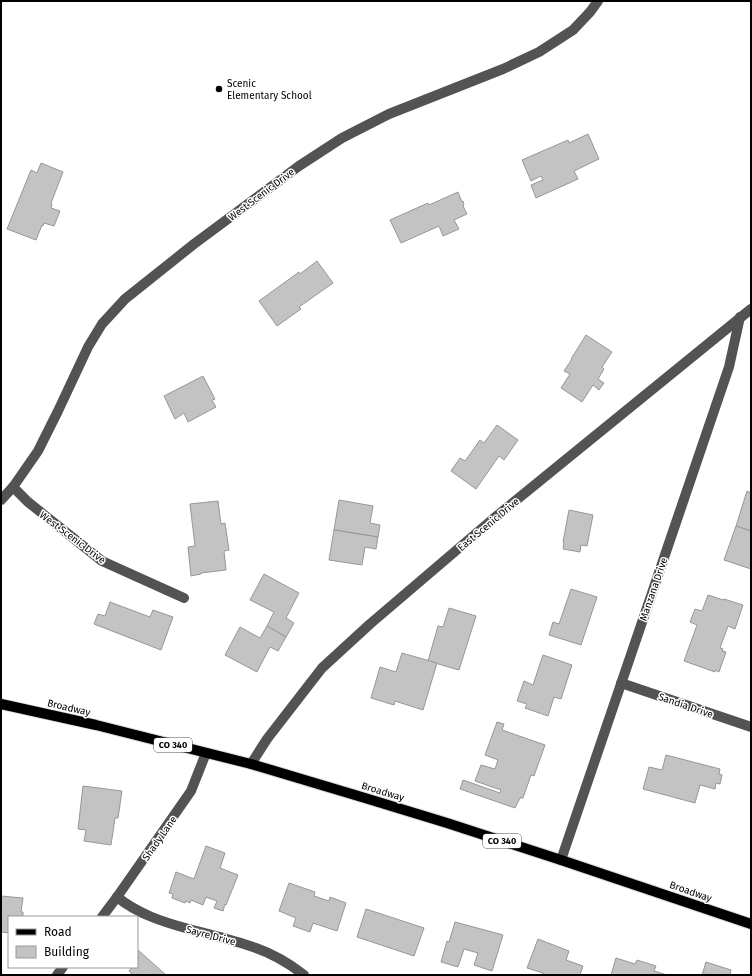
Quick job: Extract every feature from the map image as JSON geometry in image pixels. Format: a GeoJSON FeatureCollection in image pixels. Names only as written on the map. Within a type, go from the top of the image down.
{"type":"FeatureCollection","features":[{"type":"Feature","properties":{"kind":"main road","name":"Broadway"},"geometry":{"type":"LineString","coordinates":[[1,704],[96,725],[251,764],[425,816],[751,924]]}},
{"type":"Feature","properties":{"kind":"street","name":"West Scenic Drive"},"geometry":{"type":"LineString","coordinates":[[1,500],[13,487],[38,452],[88,347],[102,324],[125,299],[194,244],[287,175],[342,138],[388,114],[503,69],[539,52],[573,30],[598,1]]}},
{"type":"Feature","properties":{"kind":"street","name":"East Scenic Drive"},"geometry":{"type":"LineString","coordinates":[[251,764],[271,734],[322,668],[370,624],[493,519],[751,309]]}},
{"type":"Feature","properties":{"kind":"street","name":"Manzana Drive"},"geometry":{"type":"LineString","coordinates":[[561,860],[729,367],[740,317]]}},
{"type":"Feature","properties":{"kind":"street","name":"West Scenic Drive"},"geometry":{"type":"LineString","coordinates":[[13,487],[28,502],[102,561],[184,598]]}},
{"type":"Feature","properties":{"kind":"street","name":"Sandia Drive"},"geometry":{"type":"LineString","coordinates":[[621,683],[751,728]]}},
{"type":"Feature","properties":{"kind":"street","name":"Shady Lane"},"geometry":{"type":"LineString","coordinates":[[103,916],[191,791],[206,753]]}},
{"type":"Feature","properties":{"kind":"street","name":"Sayre Drive"},"geometry":{"type":"LineString","coordinates":[[117,897],[127,905],[152,918],[258,949],[274,956],[304,975]]}},
{"type":"Feature","properties":{"kind":"building"},"geometry":{"type":"Polygon","coordinates":[[[588,134],[599,159],[574,171],[578,179],[536,198],[531,185],[543,180],[541,176],[531,181],[522,160],[568,140],[569,143],[588,134]]]}},
{"type":"Feature","properties":{"kind":"building"},"geometry":{"type":"Polygon","coordinates":[[[41,163],[63,172],[51,203],[51,208],[60,211],[54,226],[44,223],[43,226],[42,225],[36,240],[7,229],[31,170],[37,173],[41,163]]]}},
{"type":"Feature","properties":{"kind":"building"},"geometry":{"type":"Polygon","coordinates":[[[458,192],[462,202],[463,201],[463,206],[467,214],[454,220],[459,229],[443,236],[439,226],[401,243],[390,220],[428,203],[429,205],[458,192]]]}},
{"type":"Feature","properties":{"kind":"building"},"geometry":{"type":"Polygon","coordinates":[[[317,261],[333,283],[299,307],[301,309],[277,326],[259,301],[317,261]]]}},
{"type":"Feature","properties":{"kind":"building"},"geometry":{"type":"Polygon","coordinates":[[[586,335],[612,352],[602,367],[604,369],[598,379],[604,383],[599,390],[593,385],[582,402],[561,388],[570,374],[564,371],[586,335]]]}},
{"type":"Feature","properties":{"kind":"building"},"geometry":{"type":"Polygon","coordinates":[[[203,376],[215,399],[212,400],[216,407],[188,422],[184,413],[175,419],[164,396],[203,376]]]}},
{"type":"Feature","properties":{"kind":"building"},"geometry":{"type":"Polygon","coordinates":[[[497,425],[518,440],[504,460],[499,456],[476,489],[451,471],[460,458],[465,461],[480,440],[484,443],[497,425]]]}},
{"type":"Feature","properties":{"kind":"building"},"geometry":{"type":"Polygon","coordinates":[[[747,491],[751,493],[751,531],[736,526],[747,491]]]}},
{"type":"Feature","properties":{"kind":"building"},"geometry":{"type":"Polygon","coordinates":[[[339,500],[373,506],[370,523],[380,525],[378,537],[334,530],[339,500]]]}},
{"type":"Feature","properties":{"kind":"building"},"geometry":{"type":"Polygon","coordinates":[[[218,501],[221,524],[225,523],[229,550],[224,551],[226,570],[201,573],[191,576],[188,547],[195,546],[190,504],[218,501]]]}},
{"type":"Feature","properties":{"kind":"building"},"geometry":{"type":"Polygon","coordinates":[[[569,510],[593,515],[587,546],[581,545],[580,552],[563,549],[569,510]]]}},
{"type":"Feature","properties":{"kind":"building"},"geometry":{"type":"Polygon","coordinates":[[[736,526],[751,531],[751,569],[724,560],[736,526]]]}},
{"type":"Feature","properties":{"kind":"building"},"geometry":{"type":"Polygon","coordinates":[[[334,530],[378,537],[376,549],[365,547],[362,565],[329,560],[334,530]]]}},
{"type":"Feature","properties":{"kind":"building"},"geometry":{"type":"Polygon","coordinates":[[[264,574],[299,593],[286,618],[294,623],[286,637],[267,626],[274,612],[250,600],[264,574]]]}},
{"type":"Feature","properties":{"kind":"building"},"geometry":{"type":"Polygon","coordinates":[[[571,589],[597,597],[581,645],[549,635],[553,622],[559,624],[571,589]]]}},
{"type":"Feature","properties":{"kind":"building"},"geometry":{"type":"Polygon","coordinates":[[[708,595],[743,605],[735,629],[728,626],[720,648],[723,649],[722,651],[726,652],[719,672],[684,661],[697,625],[690,622],[695,609],[702,611],[708,595]]]}},
{"type":"Feature","properties":{"kind":"building"},"geometry":{"type":"Polygon","coordinates":[[[110,602],[150,617],[153,610],[173,617],[161,650],[94,624],[98,614],[105,616],[110,602]]]}},
{"type":"Feature","properties":{"kind":"building"},"geometry":{"type":"Polygon","coordinates":[[[449,608],[476,616],[459,670],[428,661],[438,626],[443,627],[449,608]]]}},
{"type":"Feature","properties":{"kind":"building"},"geometry":{"type":"Polygon","coordinates":[[[267,626],[286,637],[278,651],[270,647],[257,672],[225,655],[240,627],[260,638],[267,626]]]}},
{"type":"Feature","properties":{"kind":"building"},"geometry":{"type":"Polygon","coordinates":[[[402,653],[437,663],[423,710],[395,701],[394,705],[371,698],[380,667],[396,672],[402,653]]]}},
{"type":"Feature","properties":{"kind":"building"},"geometry":{"type":"Polygon","coordinates":[[[543,655],[572,665],[561,699],[554,697],[548,716],[525,708],[527,704],[517,701],[524,681],[533,685],[543,655]]]}},
{"type":"Feature","properties":{"kind":"building"},"geometry":{"type":"Polygon","coordinates":[[[497,722],[504,724],[502,730],[545,745],[534,776],[531,775],[523,798],[520,798],[515,808],[460,789],[463,780],[500,793],[501,790],[475,781],[481,765],[495,769],[498,760],[485,755],[497,722]]]}},
{"type":"Feature","properties":{"kind":"building"},"geometry":{"type":"Polygon","coordinates":[[[666,755],[720,769],[719,774],[722,775],[720,784],[716,783],[715,789],[700,785],[695,803],[643,789],[649,767],[662,770],[666,755]]]}},
{"type":"Feature","properties":{"kind":"building"},"geometry":{"type":"Polygon","coordinates":[[[83,786],[122,791],[118,818],[115,818],[111,845],[84,841],[86,830],[78,829],[83,786]]]}},
{"type":"Feature","properties":{"kind":"building"},"geometry":{"type":"Polygon","coordinates":[[[206,846],[225,853],[220,868],[238,875],[223,911],[214,908],[217,901],[206,897],[203,905],[191,900],[190,903],[186,901],[185,903],[172,898],[173,894],[169,893],[176,872],[194,879],[206,846]]]}},
{"type":"Feature","properties":{"kind":"building"},"geometry":{"type":"Polygon","coordinates":[[[289,883],[315,892],[314,896],[329,901],[330,897],[346,903],[337,931],[313,923],[310,932],[293,926],[296,918],[279,911],[289,883]]]}},
{"type":"Feature","properties":{"kind":"building"},"geometry":{"type":"Polygon","coordinates":[[[1,896],[23,898],[21,912],[23,912],[23,916],[8,916],[8,933],[1,932],[1,896]]]}},
{"type":"Feature","properties":{"kind":"building"},"geometry":{"type":"Polygon","coordinates":[[[366,909],[424,928],[414,956],[357,937],[366,909]]]}},
{"type":"Feature","properties":{"kind":"building"},"geometry":{"type":"Polygon","coordinates":[[[455,922],[503,935],[492,971],[474,965],[478,953],[464,949],[458,967],[441,962],[447,941],[449,942],[455,922]]]}},
{"type":"Feature","properties":{"kind":"building"},"geometry":{"type":"Polygon","coordinates":[[[538,939],[569,951],[566,960],[583,966],[580,975],[542,975],[543,973],[527,968],[538,939]]]}},
{"type":"Feature","properties":{"kind":"building"},"geometry":{"type":"Polygon","coordinates":[[[138,950],[166,975],[133,975],[129,971],[131,968],[138,968],[138,950]]]}},
{"type":"Feature","properties":{"kind":"building"},"geometry":{"type":"Polygon","coordinates":[[[616,958],[635,964],[637,960],[656,966],[654,971],[667,975],[611,975],[616,958]]]}},
{"type":"Feature","properties":{"kind":"building"},"geometry":{"type":"Polygon","coordinates":[[[706,962],[731,970],[730,975],[702,975],[706,962]]]}},
{"type":"Feature","properties":{"kind":"place","name":"Scenic Elementary School"},"geometry":{"type":"Point","coordinates":[219,89]}}]}
